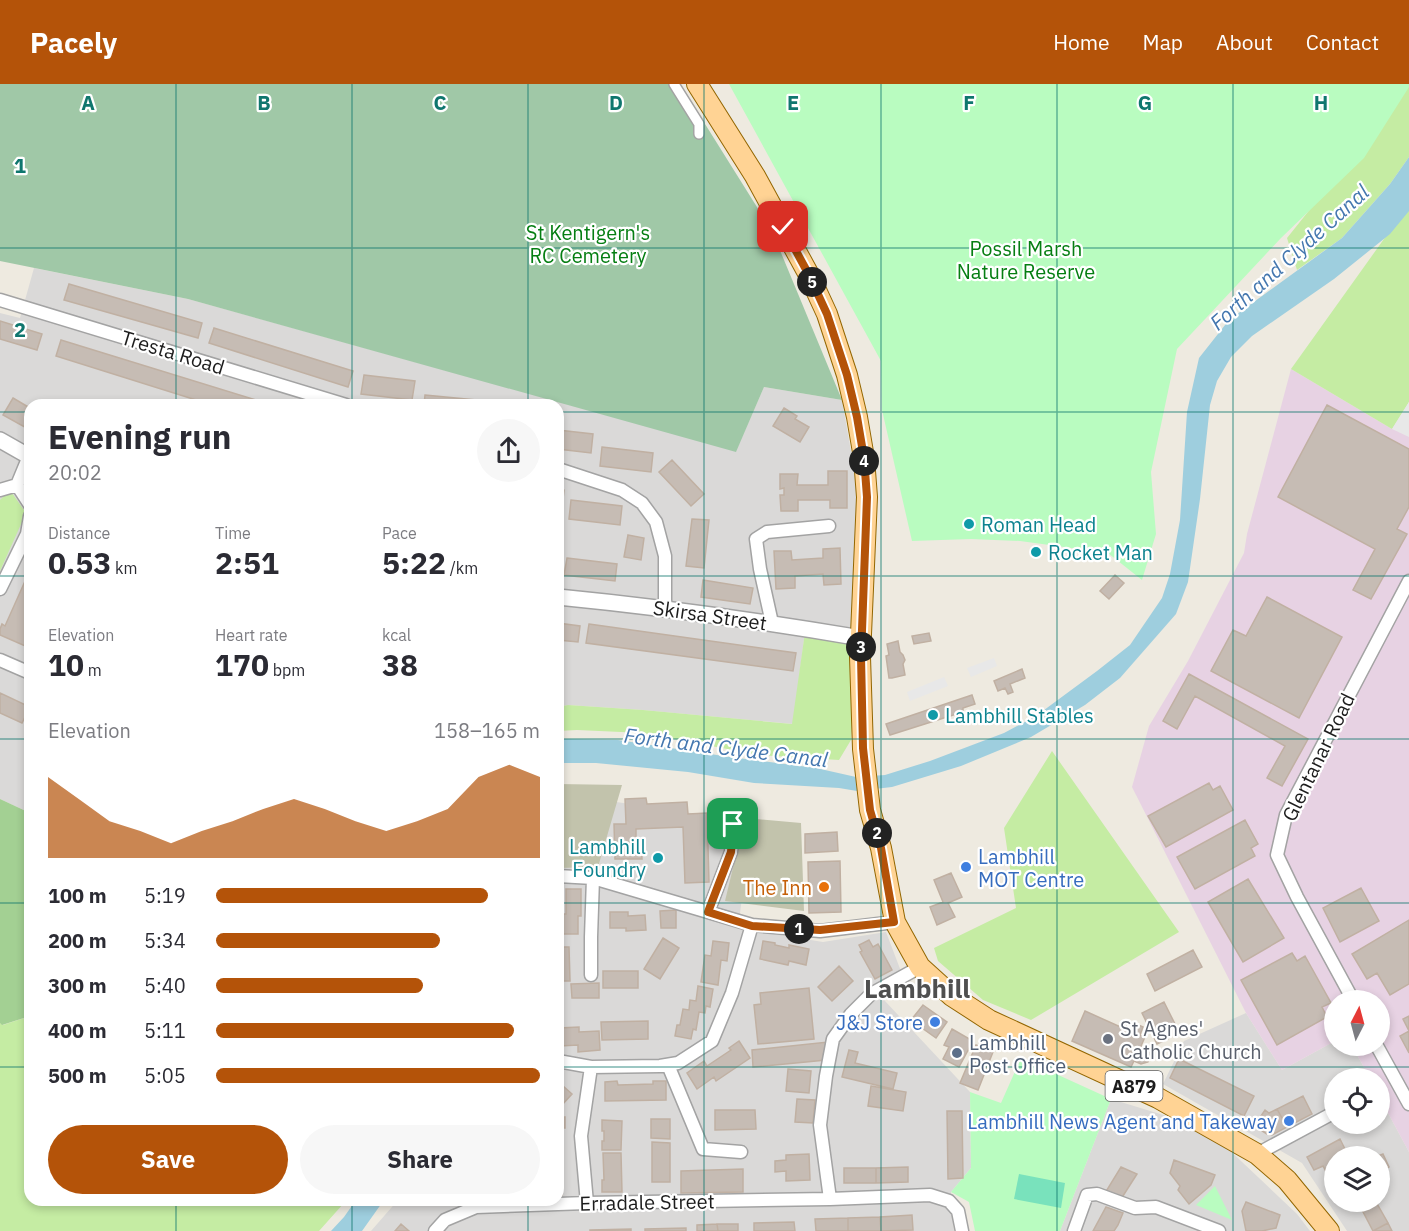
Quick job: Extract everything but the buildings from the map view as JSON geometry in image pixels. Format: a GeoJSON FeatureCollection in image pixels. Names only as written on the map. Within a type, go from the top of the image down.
{"type":"FeatureCollection","features":[{"type":"Feature","properties":{"kind":"main road","name":"A879"},"geometry":{"type":"LineString","coordinates":[[697,84],[755,176],[809,275],[827,314],[847,375],[864,458],[867,497],[861,638],[861,717],[864,765],[870,810],[881,848],[894,922],[920,967],[952,996],[989,1020],[1158,1098],[1257,1154],[1287,1180],[1329,1231]]}},
{"type":"Feature","properties":{"kind":"street"},"geometry":{"type":"LineString","coordinates":[[674,84],[699,124],[699,134]]}},
{"type":"Feature","properties":{"kind":"street","name":"Tresta Road"},"geometry":{"type":"LineString","coordinates":[[0,300],[326,399]]}},
{"type":"Feature","properties":{"kind":"street"},"geometry":{"type":"LineString","coordinates":[[0,440],[24,453]]}},
{"type":"Feature","properties":{"kind":"street"},"geometry":{"type":"LineString","coordinates":[[0,490],[17,485],[24,469]]}},
{"type":"Feature","properties":{"kind":"street"},"geometry":{"type":"LineString","coordinates":[[564,471],[622,490],[642,503],[656,522],[665,556],[665,608]]}},
{"type":"Feature","properties":{"kind":"street"},"geometry":{"type":"LineString","coordinates":[[17,485],[24,496]]}},
{"type":"Feature","properties":{"kind":"street"},"geometry":{"type":"LineString","coordinates":[[772,623],[756,540],[767,531],[829,526]]}},
{"type":"Feature","properties":{"kind":"street"},"geometry":{"type":"LineString","coordinates":[[0,589],[24,540]]}},
{"type":"Feature","properties":{"kind":"street","name":"Glentanar Road"},"geometry":{"type":"LineString","coordinates":[[1348,990],[1277,855],[1286,815],[1409,581]]}},
{"type":"Feature","properties":{"kind":"street","name":"Skirsa Street"},"geometry":{"type":"LineString","coordinates":[[564,598],[665,608],[861,638]]}},
{"type":"Feature","properties":{"kind":"street"},"geometry":{"type":"LineString","coordinates":[[0,660],[24,670]]}},
{"type":"Feature","properties":{"kind":"street"},"geometry":{"type":"LineString","coordinates":[[708,912],[731,852],[733,824]]}},
{"type":"Feature","properties":{"kind":"street"},"geometry":{"type":"LineString","coordinates":[[564,876],[593,878],[752,926],[820,930],[894,922]]}},
{"type":"Feature","properties":{"kind":"street"},"geometry":{"type":"LineString","coordinates":[[591,975],[593,878]]}},
{"type":"Feature","properties":{"kind":"street"},"geometry":{"type":"LineString","coordinates":[[564,1062],[591,1067],[668,1065],[678,1063],[712,1041],[732,993],[752,926]]}},
{"type":"Feature","properties":{"kind":"street"},"geometry":{"type":"LineString","coordinates":[[830,1199],[820,1125],[833,1039],[851,1014],[872,994],[920,967]]}},
{"type":"Feature","properties":{"kind":"street"},"geometry":{"type":"LineString","coordinates":[[1383,1056],[1409,1104]]}},
{"type":"Feature","properties":{"kind":"street"},"geometry":{"type":"LineString","coordinates":[[668,1065],[703,1149],[741,1152]]}},
{"type":"Feature","properties":{"kind":"street"},"geometry":{"type":"LineString","coordinates":[[587,1203],[581,1136],[591,1067]]}},
{"type":"Feature","properties":{"kind":"street"},"geometry":{"type":"LineString","coordinates":[[1257,1154],[1324,1118]]}},
{"type":"Feature","properties":{"kind":"street"},"geometry":{"type":"LineString","coordinates":[[1074,1231],[1087,1195],[1097,1194],[1135,1208],[1156,1207],[1219,1231]]}},
{"type":"Feature","properties":{"kind":"street","name":"Erradale Street"},"geometry":{"type":"LineString","coordinates":[[564,1204],[930,1195],[950,1201],[958,1211],[962,1231]]}},
{"type":"Feature","properties":{"kind":"street","name":"Erradale Street"},"geometry":{"type":"LineString","coordinates":[[435,1231],[445,1220],[476,1207],[504,1206]]}},
{"type":"Feature","properties":{"kind":"shaded area"},"geometry":{"type":"Polygon","coordinates":[[[34,268],[188,299],[549,399],[24,399],[24,810],[0,799],[0,313],[20,318],[34,268]]]}},
{"type":"Feature","properties":{"kind":"shaded area"},"geometry":{"type":"Polygon","coordinates":[[[1291,369],[1392,429],[1409,403],[1409,1152],[1390,1117],[1390,1068],[1364,1068],[1358,1056],[1390,1056],[1390,990],[1324,990],[1324,1047],[1282,1070],[1246,1013],[1132,787],[1149,726],[1188,661],[1244,553],[1291,369]]]}},
{"type":"Feature","properties":{"kind":"shaded area"},"geometry":{"type":"Polygon","coordinates":[[[764,387],[842,400],[856,480],[856,640],[805,632],[793,724],[564,706],[564,403],[736,451],[764,387]]]}},
{"type":"Feature","properties":{"kind":"shaded area"},"geometry":{"type":"Polygon","coordinates":[[[1409,402],[1409,437],[1392,429],[1409,402]]]}},
{"type":"Feature","properties":{"kind":"shaded area"},"geometry":{"type":"Polygon","coordinates":[[[994,658],[997,666],[971,677],[967,668],[994,658]]]}},
{"type":"Feature","properties":{"kind":"shaded area"},"geometry":{"type":"Polygon","coordinates":[[[944,677],[948,686],[910,701],[907,692],[944,677]]]}},
{"type":"Feature","properties":{"kind":"shaded area"},"geometry":{"type":"Polygon","coordinates":[[[564,784],[622,785],[598,867],[564,868],[564,784]]]}},
{"type":"Feature","properties":{"kind":"shaded area"},"geometry":{"type":"Polygon","coordinates":[[[596,799],[752,822],[738,928],[823,942],[886,932],[902,974],[871,986],[970,1092],[971,1168],[951,1192],[954,1231],[371,1231],[393,1206],[564,1206],[564,855],[596,799]]]}},
{"type":"Feature","properties":{"kind":"shaded area"},"geometry":{"type":"Polygon","coordinates":[[[745,818],[801,823],[804,911],[725,901],[745,818]]]}},
{"type":"Feature","properties":{"kind":"shaded area"},"geometry":{"type":"Polygon","coordinates":[[[1246,1013],[1282,1070],[1324,1047],[1324,1056],[1358,1056],[1364,1068],[1324,1068],[1324,1134],[1390,1134],[1390,1117],[1409,1152],[1409,1231],[1347,1231],[1334,1212],[1390,1212],[1390,1146],[1324,1146],[1324,1196],[1302,1163],[1163,1084],[1184,1041],[1246,1013]]]}},
{"type":"Feature","properties":{"kind":"shaded area"},"geometry":{"type":"Polygon","coordinates":[[[1111,1099],[1206,1128],[1297,1214],[1310,1231],[1060,1231],[1111,1099]]]}},
{"type":"Feature","properties":{"kind":"green space","name":"St Kentigern's RC Cemetery"},"geometry":{"type":"Polygon","coordinates":[[[0,84],[680,84],[772,231],[842,400],[764,387],[736,452],[564,404],[564,399],[546,399],[188,299],[0,261],[0,84]]]}},
{"type":"Feature","properties":{"kind":"green space","name":"Possil Marsh Nature Reserve"},"geometry":{"type":"Polygon","coordinates":[[[729,84],[1409,84],[1409,87],[1364,158],[1281,238],[1177,349],[1151,472],[1156,534],[1142,580],[1108,553],[1020,541],[971,539],[912,541],[882,410],[881,361],[729,84]]]}},
{"type":"Feature","properties":{"kind":"green space"},"geometry":{"type":"Polygon","coordinates":[[[1409,84],[1409,157],[1390,184],[1342,238],[1297,270],[1287,238],[1409,84]]]}},
{"type":"Feature","properties":{"kind":"green space"},"geometry":{"type":"Polygon","coordinates":[[[1409,204],[1409,402],[1392,429],[1291,369],[1409,204]]]}},
{"type":"Feature","properties":{"kind":"green space"},"geometry":{"type":"Polygon","coordinates":[[[12,493],[24,510],[24,517],[0,571],[0,500],[12,493]]]}},
{"type":"Feature","properties":{"kind":"green space"},"geometry":{"type":"Polygon","coordinates":[[[805,632],[856,640],[851,740],[839,760],[759,755],[643,733],[564,731],[564,706],[643,710],[792,724],[805,632]]]}},
{"type":"Feature","properties":{"kind":"green space"},"geometry":{"type":"Polygon","coordinates":[[[1052,751],[1179,932],[1031,1020],[983,1000],[938,961],[934,948],[1016,908],[1004,828],[1052,751]]]}},
{"type":"Feature","properties":{"kind":"green space"},"geometry":{"type":"Polygon","coordinates":[[[0,799],[24,810],[24,1018],[2,1025],[0,1023],[0,799]]]}},
{"type":"Feature","properties":{"kind":"green space"},"geometry":{"type":"Polygon","coordinates":[[[24,1018],[24,1206],[341,1206],[319,1231],[0,1231],[0,1023],[3,1025],[24,1018]]]}},
{"type":"Feature","properties":{"kind":"green space"},"geometry":{"type":"Polygon","coordinates":[[[1021,1058],[1111,1099],[1060,1231],[975,1231],[969,1202],[951,1192],[971,1168],[970,1092],[1001,1103],[1021,1058]]]}},
{"type":"Feature","properties":{"kind":"green space"},"geometry":{"type":"Polygon","coordinates":[[[1019,1174],[1065,1183],[1061,1208],[1014,1199],[1019,1174]]]}},
{"type":"Feature","properties":{"kind":"green space"},"geometry":{"type":"Polygon","coordinates":[[[1215,1186],[1232,1220],[1196,1205],[1215,1186]]]}},
{"type":"Feature","properties":{"kind":"water"},"geometry":{"type":"Polygon","coordinates":[[[1409,157],[1409,211],[1390,234],[1334,279],[1252,336],[1231,357],[1217,381],[1210,405],[1188,582],[1176,614],[1120,678],[1085,705],[1031,737],[961,766],[892,787],[857,791],[754,783],[688,772],[596,763],[564,763],[564,739],[618,740],[816,768],[856,777],[885,775],[1004,733],[1036,716],[1130,645],[1162,598],[1170,574],[1180,520],[1187,412],[1199,358],[1229,320],[1342,238],[1390,184],[1409,157]]]}},
{"type":"Feature","properties":{"kind":"water"},"geometry":{"type":"Polygon","coordinates":[[[352,1206],[380,1206],[362,1231],[331,1231],[352,1206]]]}},
{"type":"Feature","properties":{"kind":"place","name":"Roman Head"},"geometry":{"type":"Point","coordinates":[969,524]}},
{"type":"Feature","properties":{"kind":"place","name":"Rocket Man"},"geometry":{"type":"Point","coordinates":[1036,552]}},
{"type":"Feature","properties":{"kind":"place","name":"Lambhill Stables"},"geometry":{"type":"Point","coordinates":[933,715]}},
{"type":"Feature","properties":{"kind":"place","name":"Lambhill Foundry"},"geometry":{"type":"Point","coordinates":[658,858]}},
{"type":"Feature","properties":{"kind":"place","name":"Lambhill MOT Centre"},"geometry":{"type":"Point","coordinates":[966,867]}},
{"type":"Feature","properties":{"kind":"place","name":"The Inn"},"geometry":{"type":"Point","coordinates":[824,887]}},
{"type":"Feature","properties":{"kind":"place","name":"J&J Store"},"geometry":{"type":"Point","coordinates":[935,1022]}},
{"type":"Feature","properties":{"kind":"place","name":"St Agnes' Catholic Church"},"geometry":{"type":"Point","coordinates":[1108,1039]}},
{"type":"Feature","properties":{"kind":"place","name":"Lambhill Post Office"},"geometry":{"type":"Point","coordinates":[957,1053]}},
{"type":"Feature","properties":{"kind":"place","name":"Lambhill News Agent and Takeway"},"geometry":{"type":"Point","coordinates":[1289,1121]}},
{"type":"Feature","properties":{"kind":"district","name":"Lambhill"},"geometry":{"type":"Point","coordinates":[917,988]}},
{"type":"Feature","properties":{"kind":"route"},"geometry":{"type":"LineString","coordinates":[[733,824],[731,852],[708,912],[752,926],[820,930],[894,922],[881,848],[870,810],[863,748],[861,657],[867,497],[864,458],[847,375],[827,314],[783,227]]}},
{"type":"Feature","properties":{"kind":"water label","name":"Forth and Clyde Canal"},"geometry":{"type":"Point","coordinates":[1289,257]}},
{"type":"Feature","properties":{"kind":"water label","name":"Forth and Clyde Canal"},"geometry":{"type":"Point","coordinates":[726,747]}}]}
